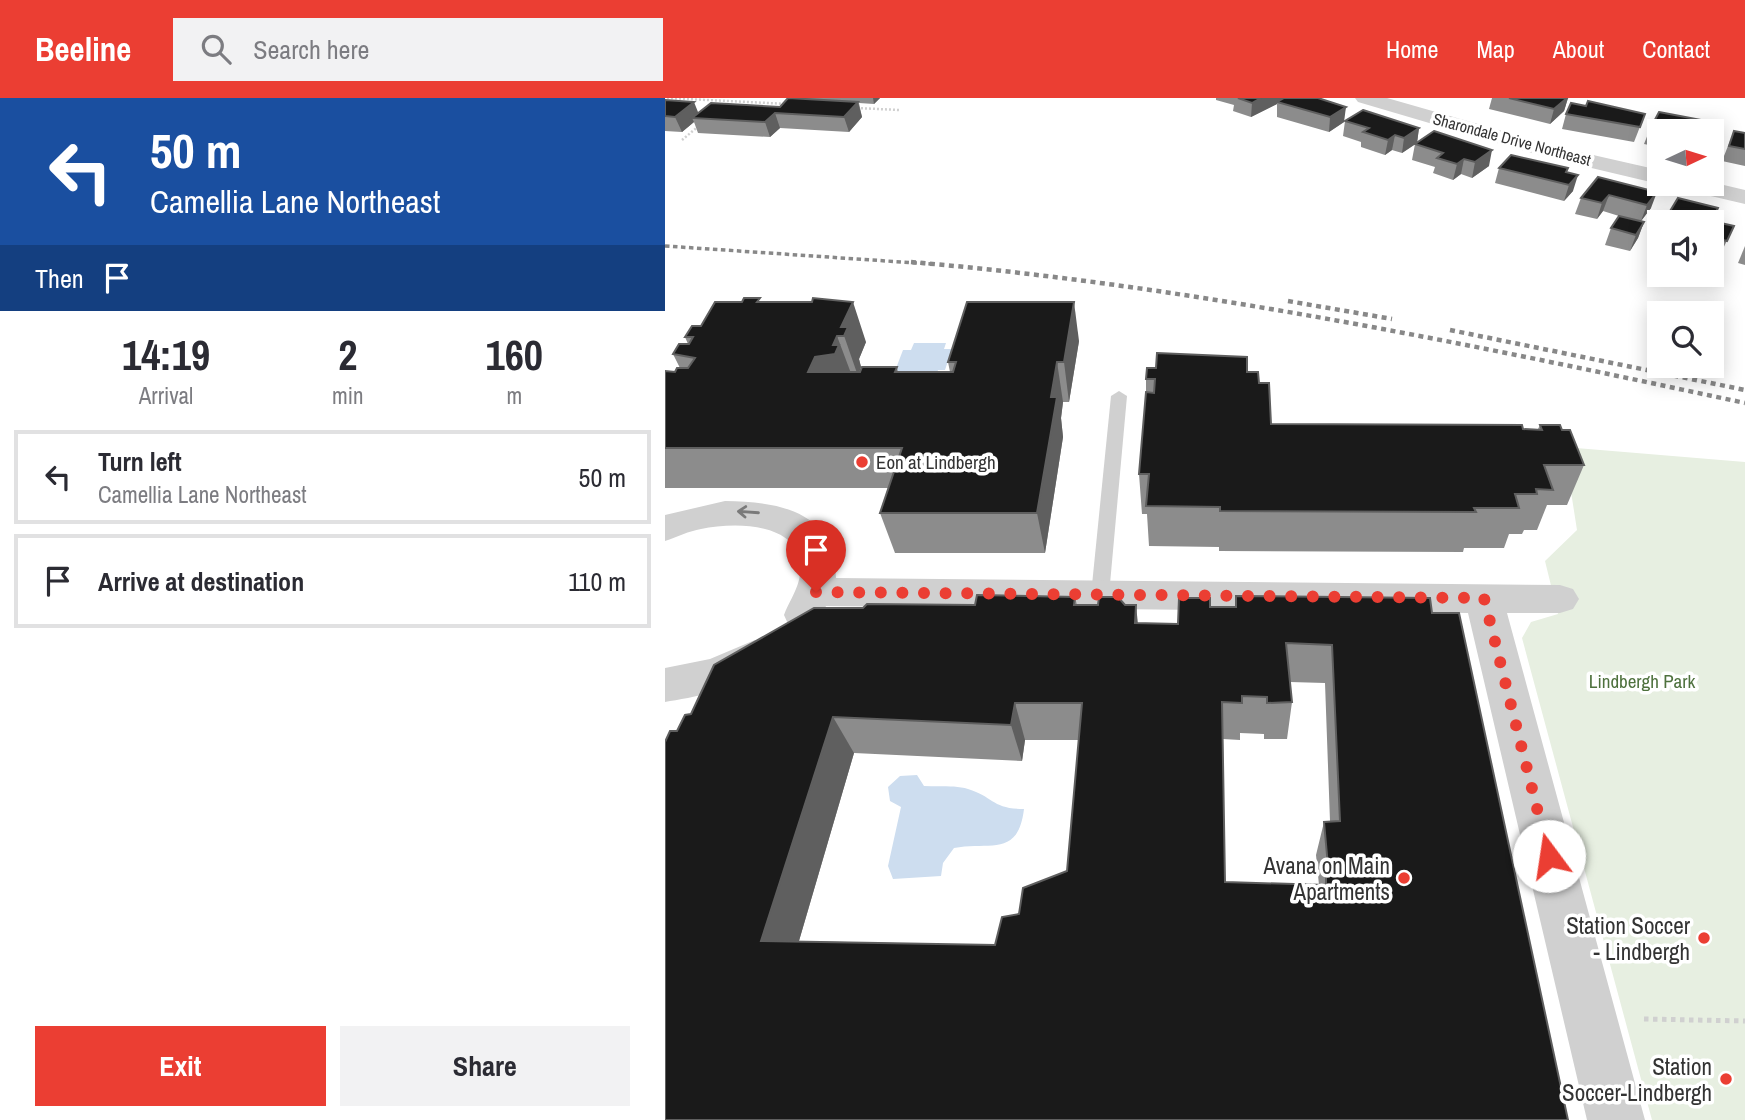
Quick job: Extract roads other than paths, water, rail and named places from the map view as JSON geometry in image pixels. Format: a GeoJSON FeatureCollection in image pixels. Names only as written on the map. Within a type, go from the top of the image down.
{"type":"FeatureCollection","features":[{"type":"Feature","properties":{"kind":"street","name":"Sharondale Drive Northeast"},"geometry":{"type":"LineString","coordinates":[[1365,98],[1541,149],[1647,174]]}},
{"type":"Feature","properties":{"kind":"street"},"geometry":{"type":"LineString","coordinates":[[1724,192],[1745,197]]}},
{"type":"Feature","properties":{"kind":"street"},"geometry":{"type":"LineString","coordinates":[[665,528],[708,514],[742,511],[772,515],[798,526],[814,543],[821,566],[816,592],[800,620],[773,646],[737,667],[696,682],[665,685]]}},
{"type":"Feature","properties":{"kind":"street"},"geometry":{"type":"LineString","coordinates":[[816,592],[1560,599]]}},
{"type":"Feature","properties":{"kind":"street"},"geometry":{"type":"LineString","coordinates":[[1484,598],[1616,1120]]}},
{"type":"Feature","properties":{"kind":"lane"},"geometry":{"type":"LineString","coordinates":[[1100,595],[1119,396]]}},
{"type":"Feature","properties":{"kind":"water"},"geometry":{"type":"Polygon","coordinates":[[[914,343],[946,343],[944,349],[952,349],[945,370],[938,370],[935,378],[899,378],[901,372],[895,371],[903,350],[911,350],[914,343]]]}},
{"type":"Feature","properties":{"kind":"water"},"geometry":{"type":"Polygon","coordinates":[[[917,775],[924,786],[963,788],[977,792],[999,805],[1024,809],[1016,835],[1000,844],[954,848],[943,863],[941,876],[893,879],[888,866],[901,807],[890,801],[888,787],[900,776],[917,775]]]}},
{"type":"Feature","properties":{"kind":"railway"},"geometry":{"type":"LineString","coordinates":[[665,246],[928,264]]}},
{"type":"Feature","properties":{"kind":"railway"},"geometry":{"type":"LineString","coordinates":[[911,262],[928,264]]}},
{"type":"Feature","properties":{"kind":"railway"},"geometry":{"type":"LineString","coordinates":[[928,264],[1121,286],[1330,319],[1745,403]]}},
{"type":"Feature","properties":{"kind":"railway"},"geometry":{"type":"LineString","coordinates":[[1288,301],[1392,319]]}},
{"type":"Feature","properties":{"kind":"railway"},"geometry":{"type":"LineString","coordinates":[[1450,330],[1745,390]]}},
{"type":"Feature","properties":{"kind":"place","name":"Eon at Lindbergh"},"geometry":{"type":"Point","coordinates":[862,462]}},
{"type":"Feature","properties":{"kind":"place","name":"Avana on Main Apartments"},"geometry":{"type":"Point","coordinates":[1404,878]}},
{"type":"Feature","properties":{"kind":"place","name":"Station Soccer - Lindbergh"},"geometry":{"type":"Point","coordinates":[1704,938]}},
{"type":"Feature","properties":{"kind":"place","name":"Station Soccer-Lindbergh"},"geometry":{"type":"Point","coordinates":[1726,1079]}},
{"type":"Feature","properties":{"kind":"park label","name":"Lindbergh Park"},"geometry":{"type":"Point","coordinates":[1642,681]}}]}
